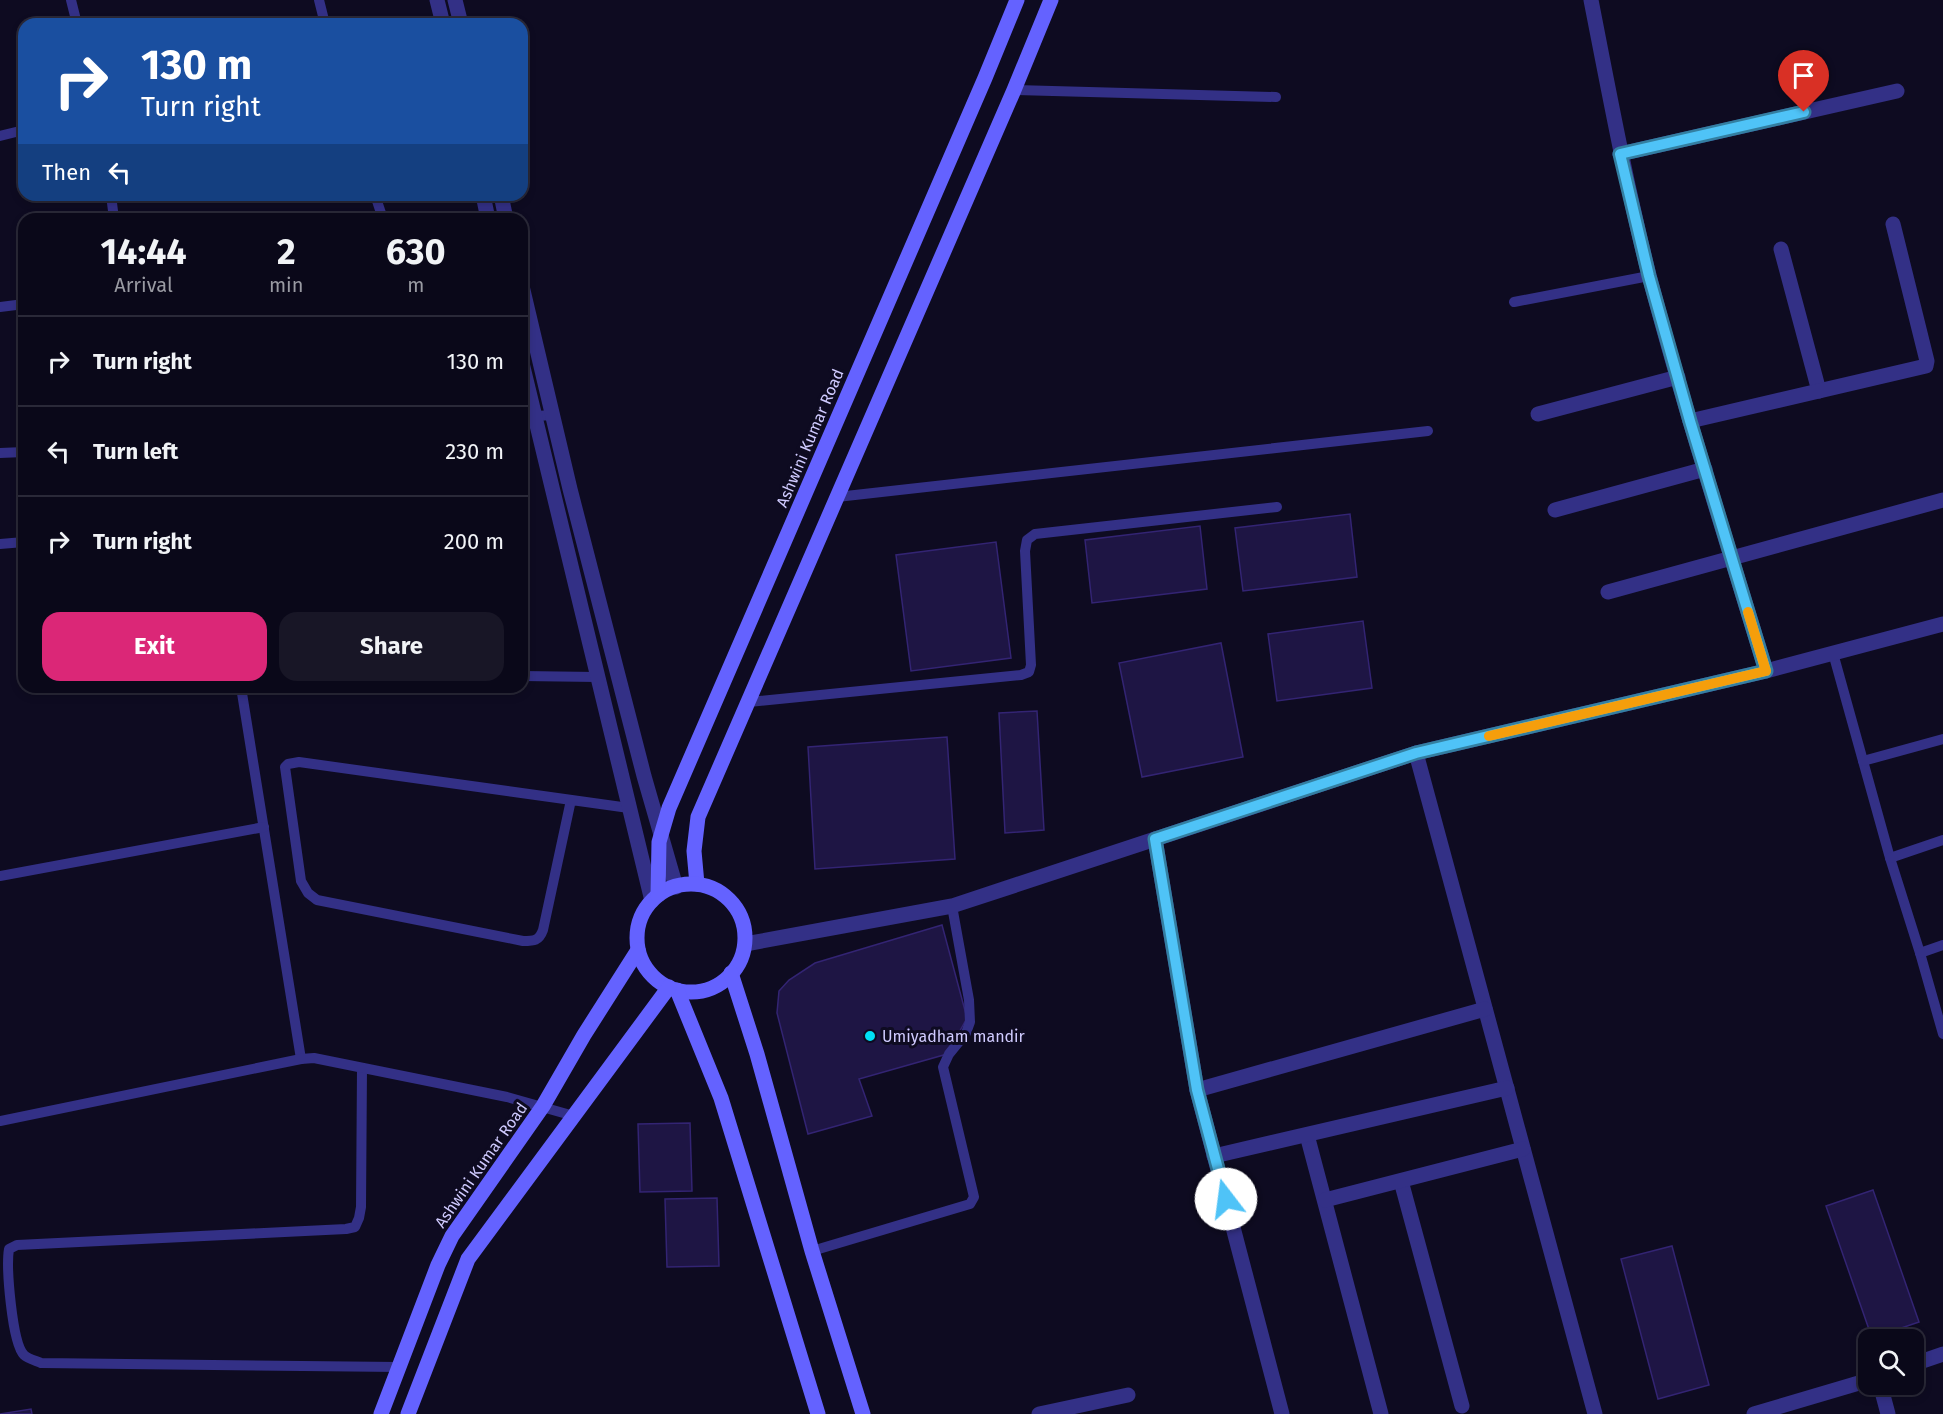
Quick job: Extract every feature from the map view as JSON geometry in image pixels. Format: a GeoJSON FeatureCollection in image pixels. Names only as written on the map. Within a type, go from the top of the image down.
{"type":"FeatureCollection","features":[{"type":"Feature","properties":{"kind":"main road","name":"Ashwini Kumar Road"},"geometry":{"type":"LineString","coordinates":[[655,898],[661,836],[674,797],[1017,0]]}},
{"type":"Feature","properties":{"kind":"main road"},"geometry":{"type":"LineString","coordinates":[[697,884],[694,851],[699,818],[1051,0]]}},
{"type":"Feature","properties":{"kind":"main road"},"geometry":{"type":"LineString","coordinates":[[697,884],[714,889],[728,898],[738,911],[744,927],[745,944],[740,960],[720,983],[707,989],[692,992],[673,988],[652,975],[644,964],[639,950],[637,935],[640,919],[655,898],[676,887],[697,884]]}},
{"type":"Feature","properties":{"kind":"main road","name":"Ashwini Kumar Road"},"geometry":{"type":"LineString","coordinates":[[381,1414],[438,1265],[452,1236],[543,1106],[590,1026],[639,950]]}},
{"type":"Feature","properties":{"kind":"main road"},"geometry":{"type":"LineString","coordinates":[[731,973],[757,1054],[812,1251],[863,1414]]}},
{"type":"Feature","properties":{"kind":"main road"},"geometry":{"type":"LineString","coordinates":[[408,1414],[468,1259],[673,988]]}},
{"type":"Feature","properties":{"kind":"main road"},"geometry":{"type":"LineString","coordinates":[[673,988],[721,1098],[818,1414]]}},
{"type":"Feature","properties":{"kind":"street"},"geometry":{"type":"LineString","coordinates":[[437,0],[442,18]]}},
{"type":"Feature","properties":{"kind":"street"},"geometry":{"type":"LineString","coordinates":[[455,0],[460,18]]}},
{"type":"Feature","properties":{"kind":"street"},"geometry":{"type":"LineString","coordinates":[[1592,0],[1620,154],[1649,276],[1690,421],[1766,671]]}},
{"type":"Feature","properties":{"kind":"street"},"geometry":{"type":"LineString","coordinates":[[1620,154],[1897,91]]}},
{"type":"Feature","properties":{"kind":"street"},"geometry":{"type":"LineString","coordinates":[[1690,421],[1923,367],[1927,364],[1893,224]]}},
{"type":"Feature","properties":{"kind":"street"},"geometry":{"type":"LineString","coordinates":[[1781,249],[1819,391]]}},
{"type":"Feature","properties":{"kind":"street"},"geometry":{"type":"LineString","coordinates":[[528,312],[570,489],[676,887]]}},
{"type":"Feature","properties":{"kind":"street"},"geometry":{"type":"LineString","coordinates":[[1538,414],[1678,377]]}},
{"type":"Feature","properties":{"kind":"street"},"geometry":{"type":"LineString","coordinates":[[528,417],[629,808],[655,898]]}},
{"type":"Feature","properties":{"kind":"street"},"geometry":{"type":"LineString","coordinates":[[1555,510],[1705,469]]}},
{"type":"Feature","properties":{"kind":"street"},"geometry":{"type":"LineString","coordinates":[[1608,592],[1943,500]]}},
{"type":"Feature","properties":{"kind":"street"},"geometry":{"type":"LineString","coordinates":[[745,944],[952,906],[1416,753],[1766,671],[1943,624]]}},
{"type":"Feature","properties":{"kind":"street"},"geometry":{"type":"LineString","coordinates":[[1416,753],[1595,1414]]}},
{"type":"Feature","properties":{"kind":"street"},"geometry":{"type":"LineString","coordinates":[[1155,839],[1197,1090],[1282,1414]]}},
{"type":"Feature","properties":{"kind":"street"},"geometry":{"type":"LineString","coordinates":[[1197,1090],[1485,1008]]}},
{"type":"Feature","properties":{"kind":"street"},"geometry":{"type":"LineString","coordinates":[[1214,1156],[1507,1088]]}},
{"type":"Feature","properties":{"kind":"street"},"geometry":{"type":"LineString","coordinates":[[1307,1135],[1381,1414]]}},
{"type":"Feature","properties":{"kind":"street"},"geometry":{"type":"LineString","coordinates":[[1324,1200],[1523,1149]]}},
{"type":"Feature","properties":{"kind":"street"},"geometry":{"type":"LineString","coordinates":[[1401,1180],[1462,1406]]}},
{"type":"Feature","properties":{"kind":"street"},"geometry":{"type":"LineString","coordinates":[[1924,1361],[1943,1354]]}},
{"type":"Feature","properties":{"kind":"street"},"geometry":{"type":"LineString","coordinates":[[1754,1414],[1858,1383]]}},
{"type":"Feature","properties":{"kind":"street"},"geometry":{"type":"LineString","coordinates":[[1039,1414],[1128,1395]]}},
{"type":"Feature","properties":{"kind":"street"},"geometry":{"type":"LineString","coordinates":[[1883,1395],[1888,1414]]}},
{"type":"Feature","properties":{"kind":"lane"},"geometry":{"type":"LineString","coordinates":[[71,0],[76,18]]}},
{"type":"Feature","properties":{"kind":"lane"},"geometry":{"type":"LineString","coordinates":[[319,0],[324,18]]}},
{"type":"Feature","properties":{"kind":"lane"},"geometry":{"type":"LineString","coordinates":[[1014,90],[1276,97]]}},
{"type":"Feature","properties":{"kind":"lane"},"geometry":{"type":"LineString","coordinates":[[0,136],[18,132]]}},
{"type":"Feature","properties":{"kind":"lane"},"geometry":{"type":"LineString","coordinates":[[1514,302],[1649,276]]}},
{"type":"Feature","properties":{"kind":"lane"},"geometry":{"type":"LineString","coordinates":[[0,307],[18,305]]}},
{"type":"Feature","properties":{"kind":"lane"},"geometry":{"type":"LineString","coordinates":[[528,417],[552,415]]}},
{"type":"Feature","properties":{"kind":"lane"},"geometry":{"type":"LineString","coordinates":[[837,497],[1428,431]]}},
{"type":"Feature","properties":{"kind":"lane"},"geometry":{"type":"LineString","coordinates":[[0,453],[18,452]]}},
{"type":"Feature","properties":{"kind":"lane"},"geometry":{"type":"LineString","coordinates":[[748,702],[1021,675],[1029,672],[1031,665],[1025,551],[1027,540],[1035,534],[1277,507]]}},
{"type":"Feature","properties":{"kind":"lane"},"geometry":{"type":"LineString","coordinates":[[0,544],[18,542]]}},
{"type":"Feature","properties":{"kind":"lane"},"geometry":{"type":"LineString","coordinates":[[1833,653],[1890,858],[1943,1034]]}},
{"type":"Feature","properties":{"kind":"lane"},"geometry":{"type":"LineString","coordinates":[[528,676],[597,677]]}},
{"type":"Feature","properties":{"kind":"lane"},"geometry":{"type":"LineString","coordinates":[[242,693],[301,1059]]}},
{"type":"Feature","properties":{"kind":"lane"},"geometry":{"type":"LineString","coordinates":[[1863,761],[1943,739]]}},
{"type":"Feature","properties":{"kind":"lane"},"geometry":{"type":"LineString","coordinates":[[571,800],[541,937],[533,941],[523,941],[317,900],[308,893],[301,881],[285,767],[288,764],[299,762],[629,808]]}},
{"type":"Feature","properties":{"kind":"lane"},"geometry":{"type":"LineString","coordinates":[[0,876],[264,827]]}},
{"type":"Feature","properties":{"kind":"lane"},"geometry":{"type":"LineString","coordinates":[[1890,858],[1943,840]]}},
{"type":"Feature","properties":{"kind":"lane"},"geometry":{"type":"LineString","coordinates":[[812,1251],[970,1204],[974,1197],[943,1067],[949,1054],[966,1033],[970,1022],[969,1000],[952,906]]}},
{"type":"Feature","properties":{"kind":"lane"},"geometry":{"type":"LineString","coordinates":[[1920,952],[1943,945]]}},
{"type":"Feature","properties":{"kind":"lane"},"geometry":{"type":"LineString","coordinates":[[0,1121],[314,1058],[543,1106],[574,1116]]}},
{"type":"Feature","properties":{"kind":"lane"},"geometry":{"type":"LineString","coordinates":[[362,1068],[361,1207],[355,1227],[17,1245],[9,1249],[7,1260],[12,1308],[17,1341],[24,1355],[41,1363],[399,1367]]}},
{"type":"Feature","properties":{"kind":"building"},"geometry":{"type":"Polygon","coordinates":[[[1350,514],[1357,577],[1243,591],[1235,528],[1350,514]]]}},
{"type":"Feature","properties":{"kind":"building"},"geometry":{"type":"Polygon","coordinates":[[[1200,526],[1207,589],[1092,603],[1085,540],[1200,526]]]}},
{"type":"Feature","properties":{"kind":"building"},"geometry":{"type":"Polygon","coordinates":[[[996,542],[1011,658],[911,671],[896,555],[996,542]]]}},
{"type":"Feature","properties":{"kind":"building"},"geometry":{"type":"Polygon","coordinates":[[[1363,621],[1372,688],[1277,701],[1268,634],[1363,621]]]}},
{"type":"Feature","properties":{"kind":"building"},"geometry":{"type":"Polygon","coordinates":[[[1221,643],[1243,757],[1142,777],[1119,663],[1221,643]]]}},
{"type":"Feature","properties":{"kind":"building"},"geometry":{"type":"Polygon","coordinates":[[[1037,711],[1044,830],[1005,833],[999,713],[1037,711]]]}},
{"type":"Feature","properties":{"kind":"building"},"geometry":{"type":"Polygon","coordinates":[[[947,737],[955,859],[815,869],[808,747],[947,737]]]}},
{"type":"Feature","properties":{"kind":"building","name":"Umiyadham mandir"},"geometry":{"type":"Polygon","coordinates":[[[942,925],[967,1018],[947,1054],[859,1079],[872,1116],[808,1134],[777,1013],[779,991],[789,980],[815,963],[942,925]]]}},
{"type":"Feature","properties":{"kind":"building"},"geometry":{"type":"Polygon","coordinates":[[[690,1123],[692,1191],[640,1192],[638,1124],[690,1123]]]}},
{"type":"Feature","properties":{"kind":"building"},"geometry":{"type":"Polygon","coordinates":[[[1873,1190],[1919,1322],[1898,1329],[1869,1329],[1826,1206],[1873,1190]]]}},
{"type":"Feature","properties":{"kind":"building"},"geometry":{"type":"Polygon","coordinates":[[[717,1198],[719,1266],[667,1267],[665,1199],[717,1198]]]}},
{"type":"Feature","properties":{"kind":"building"},"geometry":{"type":"Polygon","coordinates":[[[1672,1246],[1709,1385],[1658,1399],[1621,1259],[1672,1246]]]}},
{"type":"Feature","properties":{"kind":"building"},"geometry":{"type":"Polygon","coordinates":[[[31,1409],[32,1414],[0,1414],[31,1409]]]}},
{"type":"Feature","properties":{"kind":"slow traffic"},"geometry":{"type":"LineString","coordinates":[[1489,736],[1766,671],[1748,612]]}},
{"type":"Feature","properties":{"kind":"place","name":"Umiyadham mandir"},"geometry":{"type":"Point","coordinates":[870,1036]}},
{"type":"Feature","properties":{"kind":"route"},"geometry":{"type":"LineString","coordinates":[[1226,1199],[1197,1090],[1155,839],[1416,753],[1766,671],[1690,421],[1649,276],[1620,154],[1804,112]]}}]}
